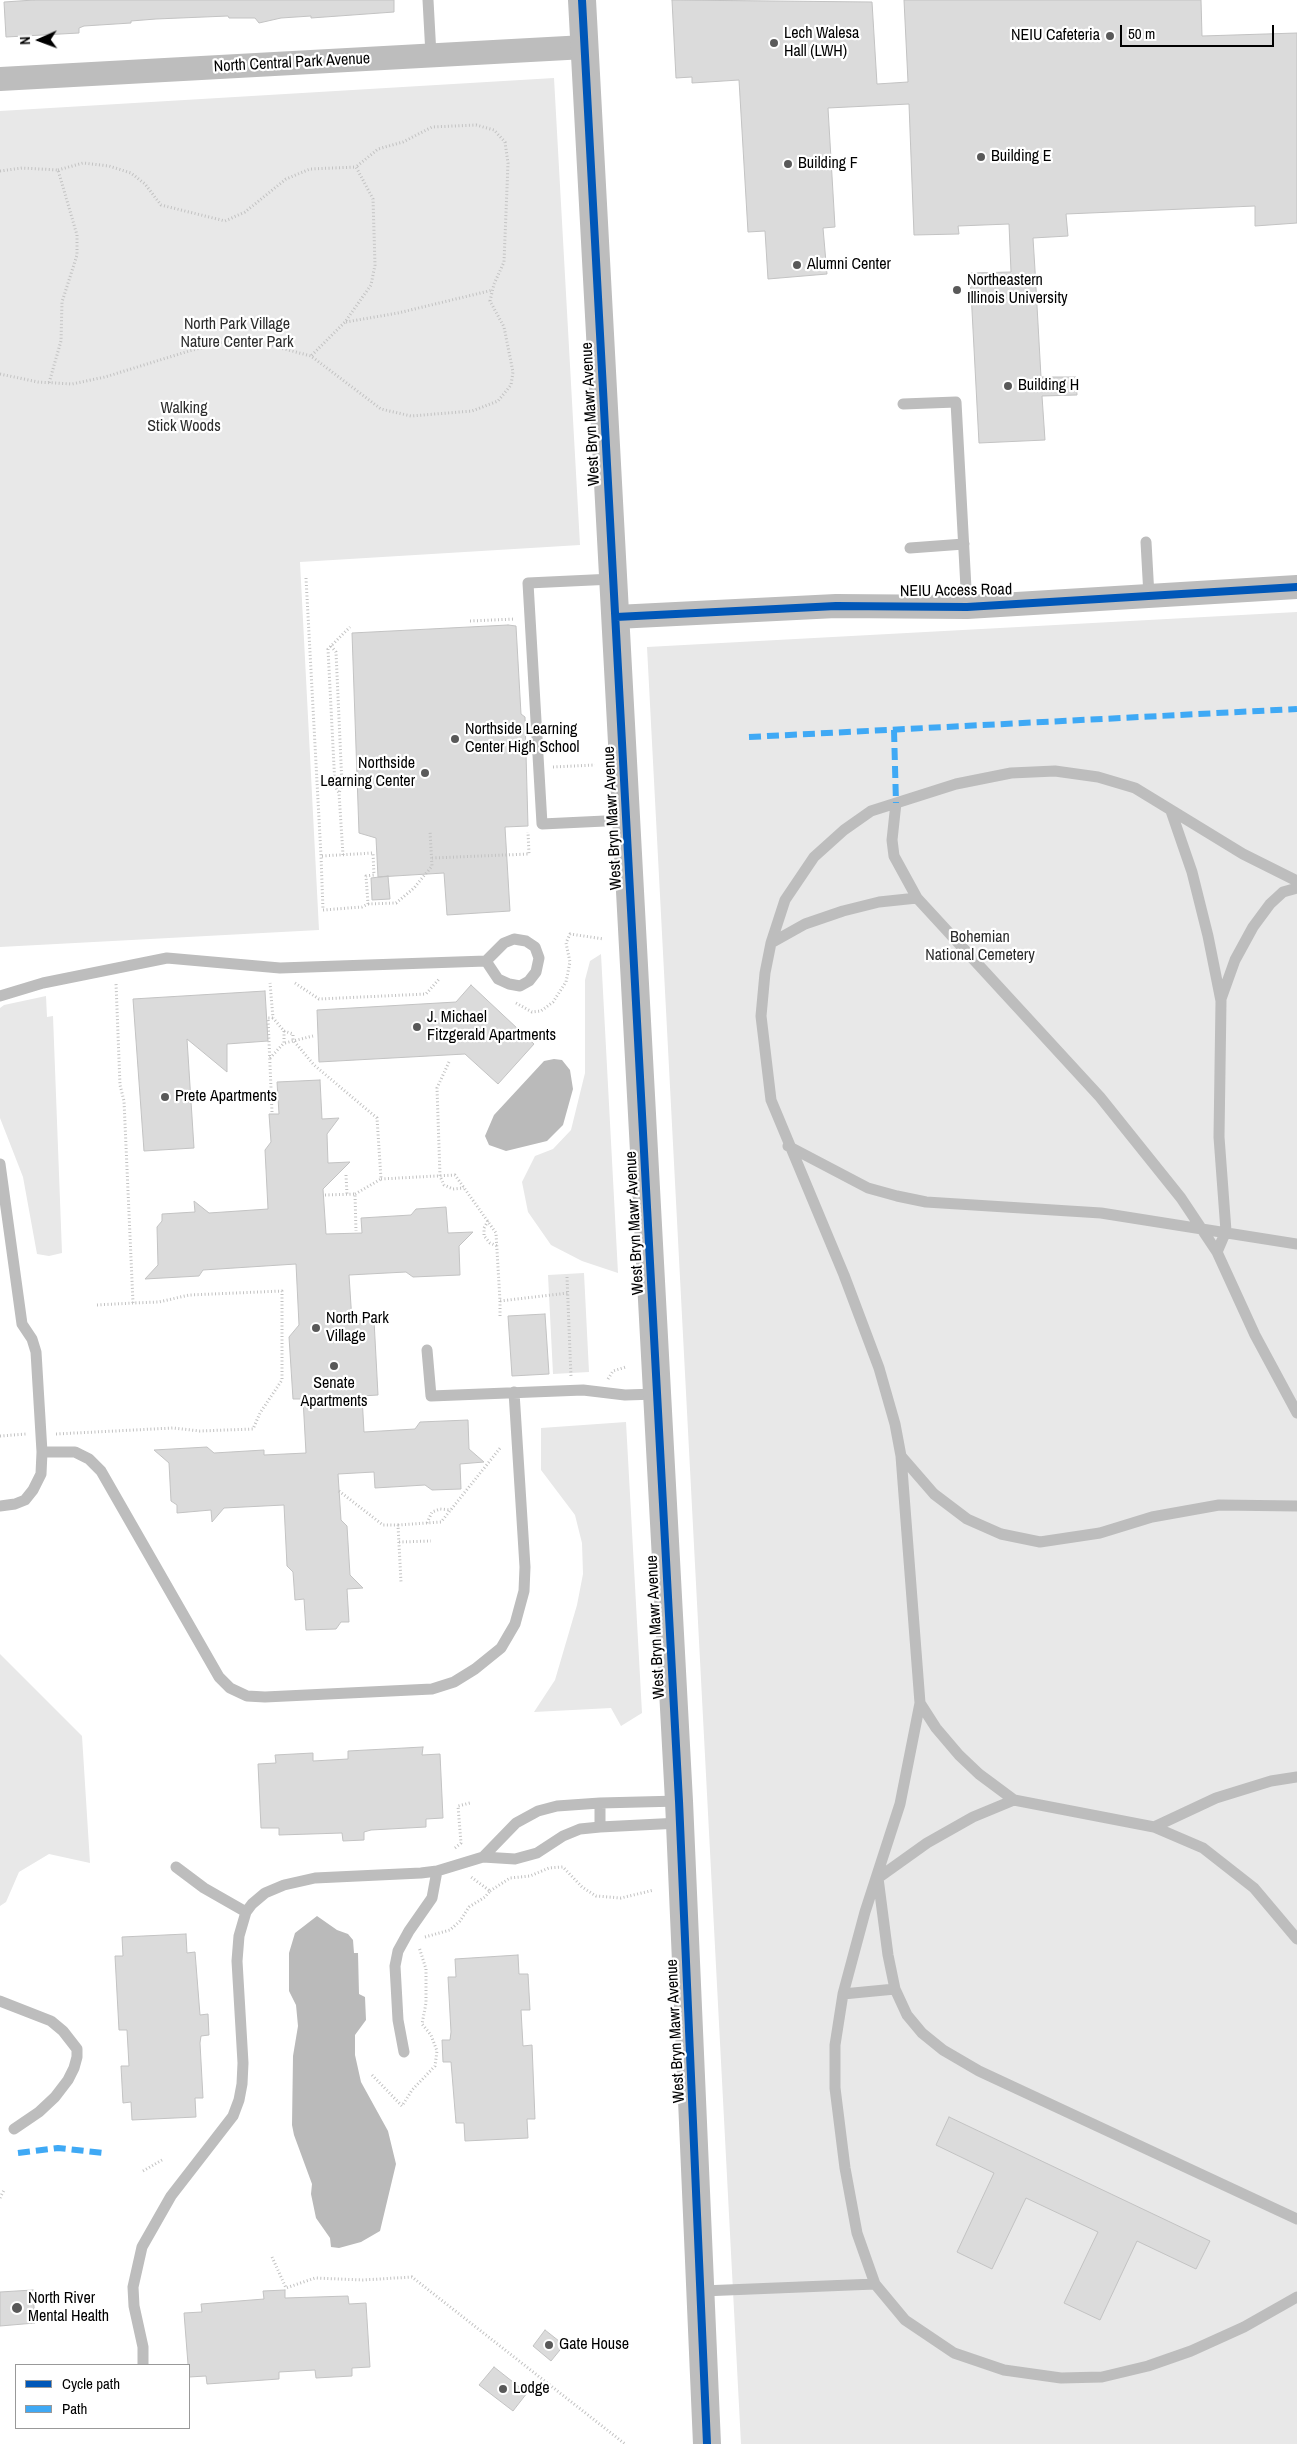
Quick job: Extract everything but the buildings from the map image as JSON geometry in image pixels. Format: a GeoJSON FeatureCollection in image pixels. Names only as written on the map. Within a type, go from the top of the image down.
{"type":"FeatureCollection","features":[{"type":"Feature","properties":{"kind":"street","name":"West Bryn Mawr Avenue"},"geometry":{"type":"LineString","coordinates":[[582,0],[680,1812],[702,2291],[707,2444]]}},
{"type":"Feature","properties":{"kind":"street","name":"North Central Park Avenue"},"geometry":{"type":"LineString","coordinates":[[0,79],[585,46]]}},
{"type":"Feature","properties":{"kind":"street","name":"NEIU Access Road"},"geometry":{"type":"LineString","coordinates":[[616,617],[836,606],[967,607],[1297,587]]}},
{"type":"Feature","properties":{"kind":"lane"},"geometry":{"type":"LineString","coordinates":[[428,0],[431,55]]}},
{"type":"Feature","properties":{"kind":"lane"},"geometry":{"type":"LineString","coordinates":[[902,404],[956,402],[967,607]]}},
{"type":"Feature","properties":{"kind":"lane"},"geometry":{"type":"LineString","coordinates":[[1146,542],[1149,596]]}},
{"type":"Feature","properties":{"kind":"lane"},"geometry":{"type":"LineString","coordinates":[[910,548],[964,544]]}},
{"type":"Feature","properties":{"kind":"lane"},"geometry":{"type":"LineString","coordinates":[[614,578],[528,583],[542,824],[626,820]]}},
{"type":"Feature","properties":{"kind":"lane"},"geometry":{"type":"LineString","coordinates":[[1297,881],[1243,854],[1135,788],[1098,776],[1056,771],[1002,775],[956,784],[871,811],[844,830],[814,857],[785,900],[771,943],[765,973],[761,1016],[764,1058],[771,1100],[788,1146],[844,1275],[879,1368],[895,1424],[901,1456],[920,1703],[900,1804],[878,1878],[865,1912],[843,1994],[835,2046],[835,2088],[844,2168],[857,2233],[875,2284],[905,2320],[954,2352],[1004,2370],[1061,2378],[1102,2377],[1148,2366],[1191,2351],[1244,2327],[1297,2297]]}},
{"type":"Feature","properties":{"kind":"lane"},"geometry":{"type":"LineString","coordinates":[[896,803],[892,840],[894,856],[917,898],[1100,1097],[1204,1229],[1217,1252],[1255,1334],[1297,1413]]}},
{"type":"Feature","properties":{"kind":"lane"},"geometry":{"type":"LineString","coordinates":[[1171,811],[1192,872],[1208,936],[1221,1001],[1219,1137],[1226,1231],[1217,1252]]}},
{"type":"Feature","properties":{"kind":"lane"},"geometry":{"type":"LineString","coordinates":[[1221,1001],[1235,960],[1253,927],[1270,904],[1283,892],[1297,888]]}},
{"type":"Feature","properties":{"kind":"lane"},"geometry":{"type":"LineString","coordinates":[[771,943],[805,924],[842,911],[879,902],[917,898]]}},
{"type":"Feature","properties":{"kind":"lane"},"geometry":{"type":"LineString","coordinates":[[0,996],[24,988],[110,968],[167,958],[280,968],[486,961],[504,943],[514,939],[526,941],[535,947],[539,958],[536,972],[529,982],[520,986],[498,979],[486,961]]}},
{"type":"Feature","properties":{"kind":"lane"},"geometry":{"type":"LineString","coordinates":[[788,1146],[868,1188],[926,1202],[1101,1213],[1226,1231],[1297,1244]]}},
{"type":"Feature","properties":{"kind":"lane"},"geometry":{"type":"LineString","coordinates":[[0,1164],[22,1324],[32,1339],[36,1352],[42,1452],[41,1474],[33,1490],[25,1500],[15,1504],[0,1506]]}},
{"type":"Feature","properties":{"kind":"lane"},"geometry":{"type":"LineString","coordinates":[[427,1350],[431,1396],[572,1390],[625,1395],[658,1394]]}},
{"type":"Feature","properties":{"kind":"lane"},"geometry":{"type":"LineString","coordinates":[[42,1452],[75,1452],[89,1459],[101,1472],[219,1677],[230,1688],[247,1696],[265,1697],[432,1689],[454,1682],[475,1669],[500,1648],[515,1624],[524,1592],[525,1566],[514,1392]]}},
{"type":"Feature","properties":{"kind":"lane"},"geometry":{"type":"LineString","coordinates":[[901,1456],[934,1494],[967,1518],[1001,1534],[1033,1541],[1064,1540],[1100,1534],[1152,1517],[1219,1505],[1297,1506]]}},
{"type":"Feature","properties":{"kind":"lane"},"geometry":{"type":"LineString","coordinates":[[920,1703],[936,1728],[959,1754],[979,1774],[1014,1800],[1154,1826],[1203,1848],[1254,1888],[1297,1939]]}},
{"type":"Feature","properties":{"kind":"lane"},"geometry":{"type":"LineString","coordinates":[[1154,1826],[1216,1798],[1271,1780],[1297,1777]]}},
{"type":"Feature","properties":{"kind":"lane"},"geometry":{"type":"LineString","coordinates":[[878,1878],[927,1843],[973,1817],[1014,1800]]}},
{"type":"Feature","properties":{"kind":"lane"},"geometry":{"type":"LineString","coordinates":[[483,1857],[516,1823],[538,1812],[557,1806],[600,1803],[680,1812]]}},
{"type":"Feature","properties":{"kind":"lane"},"geometry":{"type":"LineString","coordinates":[[600,1803],[600,1826]]}},
{"type":"Feature","properties":{"kind":"lane"},"geometry":{"type":"LineString","coordinates":[[143,2364],[133,2287],[142,2247],[171,2196],[233,2116],[239,2100],[243,2063],[237,1961],[239,1936],[246,1912],[265,1893],[284,1885],[315,1878],[437,1871],[483,1857],[515,1859],[537,1853],[580,1829],[680,1812]]}},
{"type":"Feature","properties":{"kind":"lane"},"geometry":{"type":"LineString","coordinates":[[176,1867],[204,1888],[246,1912]]}},
{"type":"Feature","properties":{"kind":"lane"},"geometry":{"type":"LineString","coordinates":[[404,2052],[396,2005],[395,1966],[398,1951],[408,1931],[432,1898],[437,1871]]}},
{"type":"Feature","properties":{"kind":"lane"},"geometry":{"type":"LineString","coordinates":[[878,1878],[888,1955],[895,1989],[907,2016],[922,2033],[943,2050],[979,2071],[1297,2219]]}},
{"type":"Feature","properties":{"kind":"lane"},"geometry":{"type":"LineString","coordinates":[[843,1994],[895,1989]]}},
{"type":"Feature","properties":{"kind":"lane"},"geometry":{"type":"LineString","coordinates":[[0,2001],[51,2022],[63,2031],[77,2048],[74,2068],[68,2080],[55,2097],[39,2112],[14,2129]]}},
{"type":"Feature","properties":{"kind":"lane"},"geometry":{"type":"LineString","coordinates":[[702,2291],[875,2284]]}},
{"type":"Feature","properties":{"kind":"path"},"geometry":{"type":"LineString","coordinates":[[0,171],[22,168],[58,170],[83,163],[109,166],[131,173],[145,184],[161,205],[225,221],[244,212],[286,179],[310,168],[356,167],[378,149],[403,142],[432,127],[476,125],[494,130],[504,142],[508,163],[504,262],[490,301],[504,327],[512,372],[511,385],[498,401],[472,411],[411,416],[381,409],[311,356],[246,339],[226,341],[105,377],[72,384],[49,383],[0,374]]}},
{"type":"Feature","properties":{"kind":"path"},"geometry":{"type":"LineString","coordinates":[[311,356],[345,322],[371,285],[375,265],[373,199],[356,167]]}},
{"type":"Feature","properties":{"kind":"path"},"geometry":{"type":"LineString","coordinates":[[49,383],[61,341],[62,302],[77,255],[77,235],[58,170]]}},
{"type":"Feature","properties":{"kind":"path"},"geometry":{"type":"LineString","coordinates":[[345,322],[398,314],[493,290]]}},
{"type":"Feature","properties":{"kind":"path"},"geometry":{"type":"LineString","coordinates":[[306,578],[324,910],[362,907],[368,904],[396,903],[414,888],[432,866],[430,831]]}},
{"type":"Feature","properties":{"kind":"path"},"geometry":{"type":"LineString","coordinates":[[470,621],[518,619],[518,628]]}},
{"type":"Feature","properties":{"kind":"path"},"geometry":{"type":"LineString","coordinates":[[339,793],[335,786],[328,649],[350,627]]}},
{"type":"Feature","properties":{"kind":"path"},"geometry":{"type":"LineString","coordinates":[[331,646],[336,652],[342,785],[339,793],[343,855]]}},
{"type":"Feature","properties":{"kind":"path"},"geometry":{"type":"LineString","coordinates":[[524,742],[526,768],[595,765]]}},
{"type":"Feature","properties":{"kind":"path"},"geometry":{"type":"LineString","coordinates":[[500,753],[525,751]]}},
{"type":"Feature","properties":{"kind":"path"},"geometry":{"type":"LineString","coordinates":[[432,858],[529,854],[528,825]]}},
{"type":"Feature","properties":{"kind":"path"},"geometry":{"type":"LineString","coordinates":[[320,856],[373,853],[374,875],[366,876],[368,904]]}},
{"type":"Feature","properties":{"kind":"path"},"geometry":{"type":"LineString","coordinates":[[508,1000],[532,1012],[541,1011],[553,1002],[566,982],[570,962],[566,943],[570,934],[604,939]]}},
{"type":"Feature","properties":{"kind":"path"},"geometry":{"type":"LineString","coordinates":[[287,983],[295,983],[319,999],[426,994],[444,974]]}},
{"type":"Feature","properties":{"kind":"path"},"geometry":{"type":"LineString","coordinates":[[116,980],[120,1085],[124,1101],[133,1303]]}},
{"type":"Feature","properties":{"kind":"path"},"geometry":{"type":"LineString","coordinates":[[262,982],[279,983]]}},
{"type":"Feature","properties":{"kind":"path"},"geometry":{"type":"LineString","coordinates":[[270,983],[273,1018],[284,1031],[293,1034],[293,1040],[314,1065],[377,1118],[381,1179]]}},
{"type":"Feature","properties":{"kind":"path"},"geometry":{"type":"LineString","coordinates":[[272,1112],[268,1018],[273,1018]]}},
{"type":"Feature","properties":{"kind":"path"},"geometry":{"type":"LineString","coordinates":[[284,1031],[284,1043]]}},
{"type":"Feature","properties":{"kind":"path"},"geometry":{"type":"LineString","coordinates":[[270,1058],[284,1043],[313,1036]]}},
{"type":"Feature","properties":{"kind":"path"},"geometry":{"type":"LineString","coordinates":[[449,1062],[437,1088],[440,1176],[444,1185],[453,1189],[464,1188]]}},
{"type":"Feature","properties":{"kind":"path"},"geometry":{"type":"LineString","coordinates":[[346,1174],[347,1194]]}},
{"type":"Feature","properties":{"kind":"path"},"geometry":{"type":"LineString","coordinates":[[325,1195],[355,1194],[381,1179],[455,1175],[496,1233],[500,1316]]}},
{"type":"Feature","properties":{"kind":"path"},"geometry":{"type":"LineString","coordinates":[[355,1194],[356,1231]]}},
{"type":"Feature","properties":{"kind":"path"},"geometry":{"type":"LineString","coordinates":[[488,1221],[484,1228],[484,1236],[490,1243],[497,1246]]}},
{"type":"Feature","properties":{"kind":"path"},"geometry":{"type":"LineString","coordinates":[[567,1278],[572,1390]]}},
{"type":"Feature","properties":{"kind":"path"},"geometry":{"type":"LineString","coordinates":[[51,1434],[173,1428],[200,1431],[253,1429],[260,1413],[282,1380],[282,1291],[189,1296],[158,1302],[97,1305]]}},
{"type":"Feature","properties":{"kind":"path"},"geometry":{"type":"LineString","coordinates":[[500,1301],[568,1293]]}},
{"type":"Feature","properties":{"kind":"path"},"geometry":{"type":"LineString","coordinates":[[339,1491],[383,1525],[441,1522],[517,1427]]}},
{"type":"Feature","properties":{"kind":"path"},"geometry":{"type":"LineString","coordinates":[[0,1436],[26,1434]]}},
{"type":"Feature","properties":{"kind":"path"},"geometry":{"type":"LineString","coordinates":[[427,1523],[432,1512],[440,1509],[451,1510]]}},
{"type":"Feature","properties":{"kind":"path"},"geometry":{"type":"LineString","coordinates":[[398,1525],[401,1582]]}},
{"type":"Feature","properties":{"kind":"path"},"geometry":{"type":"LineString","coordinates":[[399,1542],[431,1541]]}},
{"type":"Feature","properties":{"kind":"path"},"geometry":{"type":"LineString","coordinates":[[470,1803],[458,1806],[461,1843],[454,1849],[468,1875],[490,1891]]}},
{"type":"Feature","properties":{"kind":"path"},"geometry":{"type":"LineString","coordinates":[[372,2075],[402,2106],[412,2090],[435,2066],[437,2052],[431,2035],[422,2024],[426,2003],[426,1969],[420,1953],[419,1941],[427,1936],[450,1930],[460,1922],[469,1907],[485,1897],[490,1891],[510,1878],[530,1876],[549,1868],[563,1867],[582,1887],[596,1896],[621,1898],[654,1890]]}},
{"type":"Feature","properties":{"kind":"path"},"geometry":{"type":"LineString","coordinates":[[143,2171],[162,2160]]}},
{"type":"Feature","properties":{"kind":"path"},"geometry":{"type":"LineString","coordinates":[[0,2198],[4,2190]]}},
{"type":"Feature","properties":{"kind":"path"},"geometry":{"type":"LineString","coordinates":[[272,2257],[286,2288],[315,2278],[364,2280],[412,2277],[625,2444]]}},
{"type":"Feature","properties":{"kind":"green space","name":"North Park Village Nature Center Park"},"geometry":{"type":"Polygon","coordinates":[[[554,78],[580,545],[300,562],[319,930],[0,947],[0,111],[554,78]]]}},
{"type":"Feature","properties":{"kind":"green space","name":"Bohemian National Cemetery"},"geometry":{"type":"Polygon","coordinates":[[[1297,612],[1297,2444],[741,2444],[647,647],[1297,612]]]}},
{"type":"Feature","properties":{"kind":"green space"},"geometry":{"type":"Polygon","coordinates":[[[601,954],[618,1273],[582,1261],[551,1245],[528,1212],[522,1182],[535,1156],[553,1149],[571,1130],[585,1073],[585,980],[590,961],[601,954]]]}},
{"type":"Feature","properties":{"kind":"green space"},"geometry":{"type":"Polygon","coordinates":[[[46,996],[47,1017],[53,1016],[62,1253],[49,1256],[37,1254],[23,1177],[0,1118],[0,1008],[4,1005],[46,996]]]}},
{"type":"Feature","properties":{"kind":"green space"},"geometry":{"type":"Polygon","coordinates":[[[584,1273],[589,1372],[553,1374],[548,1275],[584,1273]]]}},
{"type":"Feature","properties":{"kind":"green space"},"geometry":{"type":"Polygon","coordinates":[[[626,1422],[642,1713],[621,1726],[611,1708],[534,1712],[555,1680],[577,1605],[583,1574],[582,1543],[575,1515],[541,1470],[541,1428],[626,1422]]]}},
{"type":"Feature","properties":{"kind":"green space"},"geometry":{"type":"Polygon","coordinates":[[[0,1654],[82,1736],[90,1863],[49,1854],[19,1872],[6,1902],[0,1906],[0,1654]]]}},
{"type":"Feature","properties":{"kind":"shaded area"},"geometry":{"type":"Polygon","coordinates":[[[562,1060],[570,1070],[573,1089],[563,1125],[547,1141],[506,1151],[489,1145],[485,1136],[494,1115],[544,1061],[562,1060]]]}},
{"type":"Feature","properties":{"kind":"shaded area"},"geometry":{"type":"Polygon","coordinates":[[[317,1916],[337,1930],[348,1934],[353,1940],[354,1953],[358,1953],[359,1994],[365,1997],[366,2020],[355,2035],[355,2055],[361,2082],[388,2131],[396,2164],[380,2231],[361,2242],[339,2248],[331,2247],[330,2238],[316,2218],[311,2194],[312,2184],[292,2125],[293,2056],[298,2026],[296,2005],[289,1991],[289,1953],[295,1933],[317,1916]]]}},
{"type":"Feature","properties":{"kind":"marked path"},"geometry":{"type":"LineString","coordinates":[[749,737],[1297,709]]}},
{"type":"Feature","properties":{"kind":"marked path"},"geometry":{"type":"LineString","coordinates":[[894,730],[896,803]]}},
{"type":"Feature","properties":{"kind":"marked path"},"geometry":{"type":"LineString","coordinates":[[18,2153],[58,2148],[103,2153]]}},
{"type":"Feature","properties":{"kind":"cycle path"},"geometry":{"type":"LineString","coordinates":[[582,0],[679,1801],[707,2444]]}},
{"type":"Feature","properties":{"kind":"cycle path"},"geometry":{"type":"LineString","coordinates":[[616,617],[836,606],[967,607],[1297,587]]}},
{"type":"Feature","properties":{"kind":"place","name":"NEIU Cafeteria"},"geometry":{"type":"Point","coordinates":[1110,36]}},
{"type":"Feature","properties":{"kind":"place","name":"Lech Walesa Hall (LWH)"},"geometry":{"type":"Point","coordinates":[774,43]}},
{"type":"Feature","properties":{"kind":"place","name":"Building E"},"geometry":{"type":"Point","coordinates":[981,157]}},
{"type":"Feature","properties":{"kind":"place","name":"Building F"},"geometry":{"type":"Point","coordinates":[788,164]}},
{"type":"Feature","properties":{"kind":"place","name":"Alumni Center"},"geometry":{"type":"Point","coordinates":[797,265]}},
{"type":"Feature","properties":{"kind":"place","name":"Northeastern Illinois University"},"geometry":{"type":"Point","coordinates":[957,290]}},
{"type":"Feature","properties":{"kind":"place","name":"Building H"},"geometry":{"type":"Point","coordinates":[1008,386]}},
{"type":"Feature","properties":{"kind":"place","name":"Northside Learning Center High School"},"geometry":{"type":"Point","coordinates":[455,739]}},
{"type":"Feature","properties":{"kind":"place","name":"Northside Learning Center"},"geometry":{"type":"Point","coordinates":[425,773]}},
{"type":"Feature","properties":{"kind":"place","name":"J. Michael Fitzgerald Apartments"},"geometry":{"type":"Point","coordinates":[417,1027]}},
{"type":"Feature","properties":{"kind":"place","name":"Prete Apartments"},"geometry":{"type":"Point","coordinates":[165,1097]}},
{"type":"Feature","properties":{"kind":"place","name":"North Park Village"},"geometry":{"type":"Point","coordinates":[316,1328]}},
{"type":"Feature","properties":{"kind":"place","name":"Senate Apartments"},"geometry":{"type":"Point","coordinates":[334,1366]}},
{"type":"Feature","properties":{"kind":"place","name":"North River Mental Health"},"geometry":{"type":"Point","coordinates":[17,2308]}},
{"type":"Feature","properties":{"kind":"place","name":"Gate House"},"geometry":{"type":"Point","coordinates":[549,2345]}},
{"type":"Feature","properties":{"kind":"place","name":"Lodge"},"geometry":{"type":"Point","coordinates":[503,2389]}},
{"type":"Feature","properties":{"kind":"park label","name":"Walking Stick Woods"},"geometry":{"type":"Point","coordinates":[184,418]}}]}
